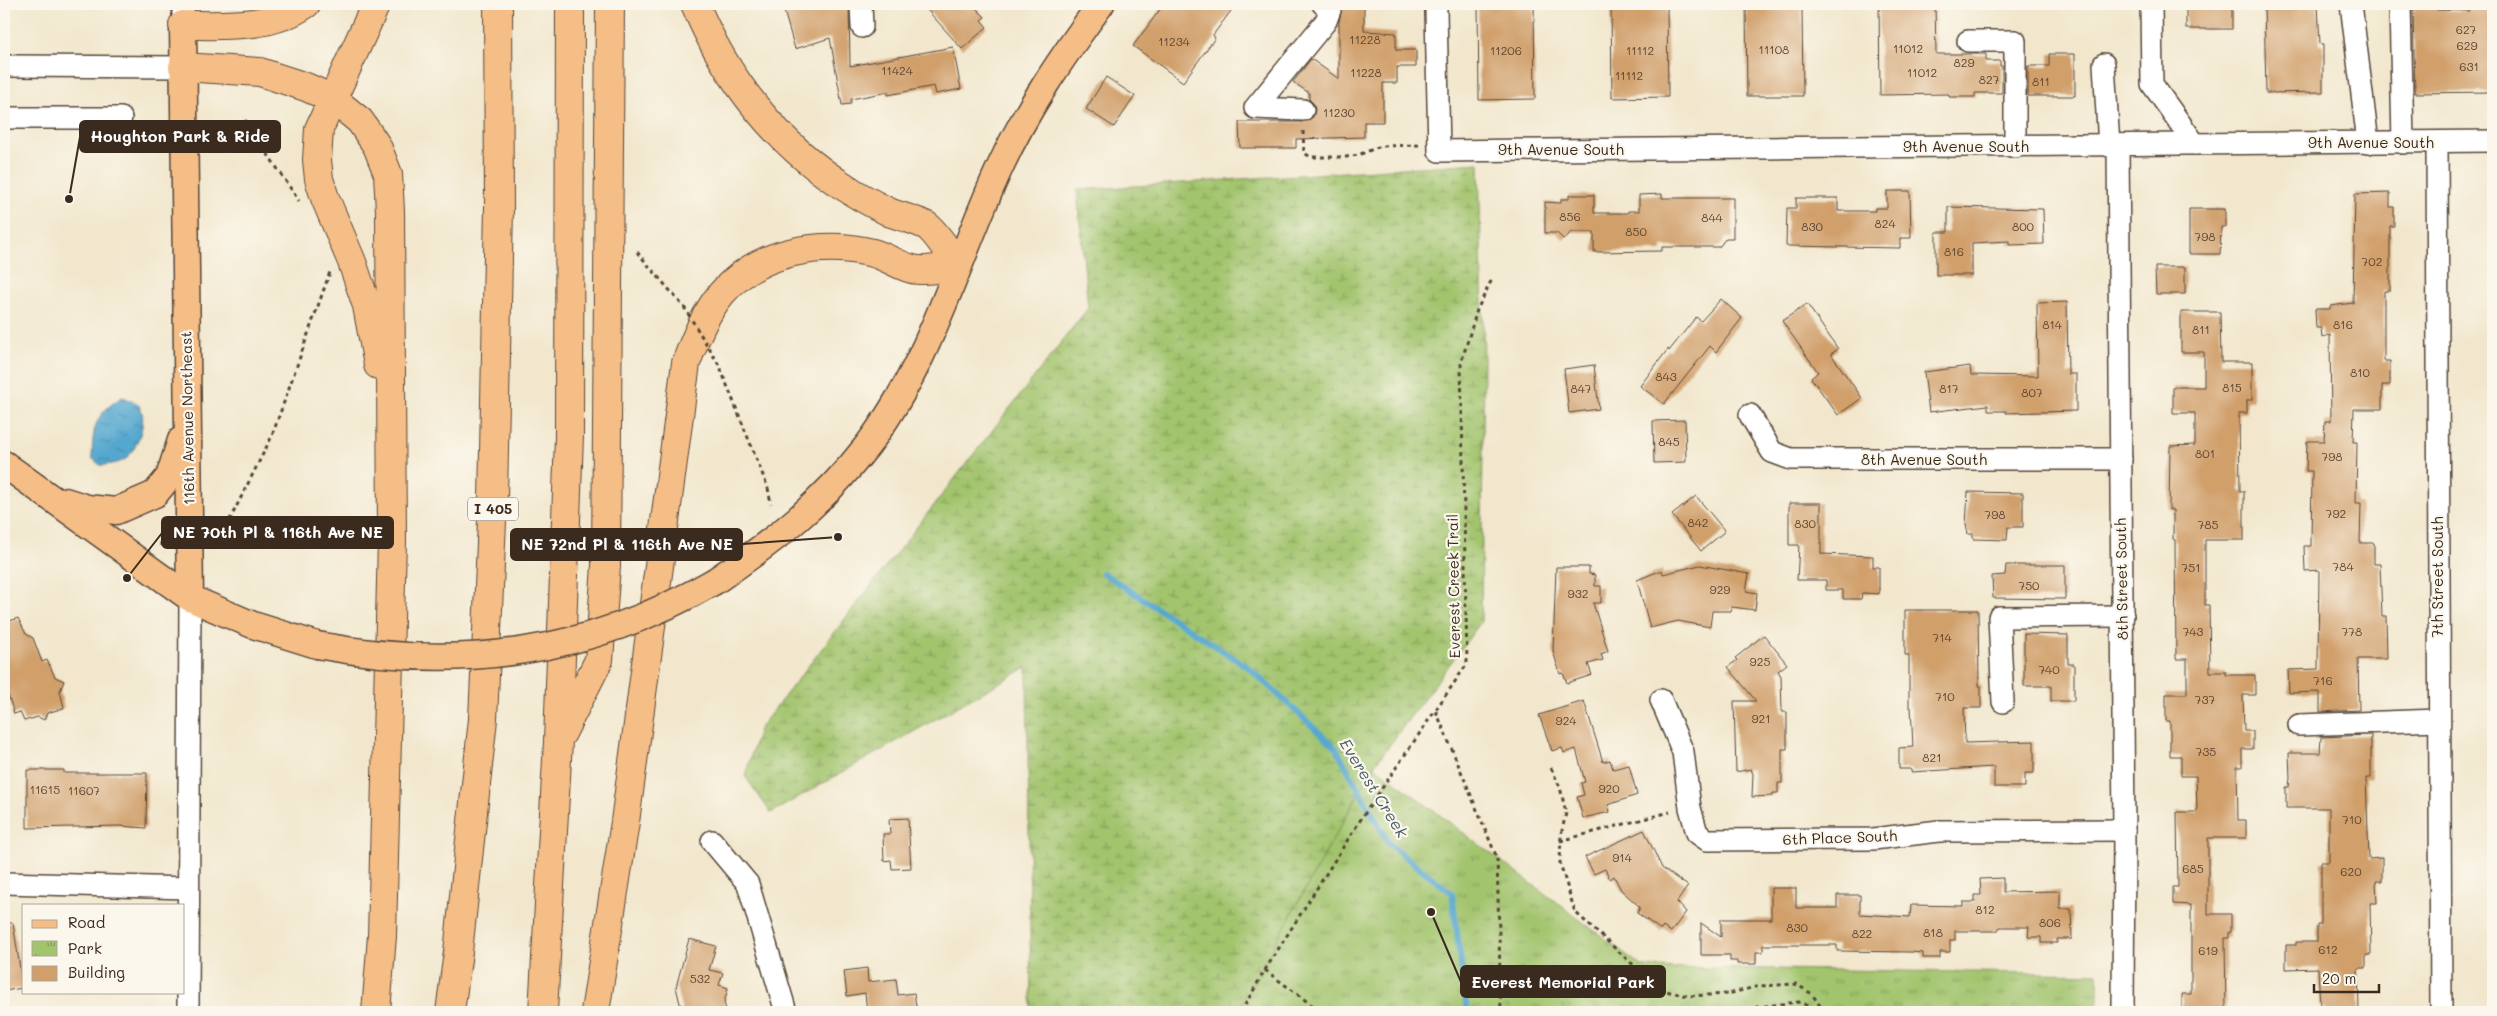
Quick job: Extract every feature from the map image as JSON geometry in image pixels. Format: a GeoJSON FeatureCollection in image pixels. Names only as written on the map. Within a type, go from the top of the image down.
{"type":"FeatureCollection","features":[{"type":"Feature","properties":{"kind":"highway"},"geometry":{"type":"LineString","coordinates":[[183,14],[247,24],[273,20],[306,4]]}},
{"type":"Feature","properties":{"kind":"highway"},"geometry":{"type":"LineString","coordinates":[[376,4],[318,129],[319,179],[367,306],[392,452]]}},
{"type":"Feature","properties":{"kind":"highway","name":"I 405"},"geometry":{"type":"LineString","coordinates":[[450,1012],[483,718],[494,480],[499,207],[498,4]]}},
{"type":"Feature","properties":{"kind":"highway"},"geometry":{"type":"LineString","coordinates":[[543,1012],[558,741],[569,436],[570,4]]}},
{"type":"Feature","properties":{"kind":"highway"},"geometry":{"type":"LineString","coordinates":[[558,741],[599,660],[606,566],[610,4]]}},
{"type":"Feature","properties":{"kind":"highway"},"geometry":{"type":"LineString","coordinates":[[695,4],[726,66],[748,98],[779,134],[808,161],[847,189],[889,212],[928,227],[958,265]]}},
{"type":"Feature","properties":{"kind":"highway"},"geometry":{"type":"LineString","coordinates":[[183,67],[260,72],[306,87],[333,99],[360,121],[377,146],[388,174],[390,211],[392,541],[382,936],[376,1012]]}},
{"type":"Feature","properties":{"kind":"highway"},"geometry":{"type":"LineString","coordinates":[[595,1012],[625,822],[686,363],[700,327],[722,293],[745,272],[777,257],[812,247],[842,248],[874,253],[918,270],[958,265]]}},
{"type":"Feature","properties":{"kind":"main road"},"geometry":{"type":"LineString","coordinates":[[4,464],[190,598],[253,624],[317,645],[394,656],[436,658],[479,657],[521,652],[563,644],[603,632],[682,600],[715,581],[770,543],[804,515],[828,492],[868,445],[908,384],[1000,167],[1023,121],[1053,70],[1102,4]]}},
{"type":"Feature","properties":{"kind":"main road","name":"116th Avenue Northeast"},"geometry":{"type":"LineString","coordinates":[[183,14],[187,423],[191,548],[190,598]]}},
{"type":"Feature","properties":{"kind":"main road"},"geometry":{"type":"LineString","coordinates":[[52,498],[87,508],[116,512],[158,492],[169,477],[187,423]]}},
{"type":"Feature","properties":{"kind":"street"},"geometry":{"type":"LineString","coordinates":[[861,4],[862,27]]}},
{"type":"Feature","properties":{"kind":"street"},"geometry":{"type":"LineString","coordinates":[[1303,110],[1254,108],[1326,21],[1330,10],[1323,4]]}},
{"type":"Feature","properties":{"kind":"street"},"geometry":{"type":"LineString","coordinates":[[2151,4],[2152,84],[2195,144]]}},
{"type":"Feature","properties":{"kind":"street"},"geometry":{"type":"LineString","coordinates":[[2351,4],[2368,143]]}},
{"type":"Feature","properties":{"kind":"street"},"geometry":{"type":"LineString","coordinates":[[2400,4],[2403,143]]}},
{"type":"Feature","properties":{"kind":"street"},"geometry":{"type":"LineString","coordinates":[[1436,10],[1439,151]]}},
{"type":"Feature","properties":{"kind":"street"},"geometry":{"type":"LineString","coordinates":[[1968,41],[2015,41],[2015,147]]}},
{"type":"Feature","properties":{"kind":"street","name":"8th Street South"},"geometry":{"type":"LineString","coordinates":[[2104,64],[2114,146],[2121,460],[2124,830],[2123,1012]]}},
{"type":"Feature","properties":{"kind":"street"},"geometry":{"type":"LineString","coordinates":[[4,66],[183,67]]}},
{"type":"Feature","properties":{"kind":"street"},"geometry":{"type":"LineString","coordinates":[[4,118],[121,118]]}},
{"type":"Feature","properties":{"kind":"street","name":"7th Street South"},"geometry":{"type":"LineString","coordinates":[[2437,142],[2441,1012]]}},
{"type":"Feature","properties":{"kind":"street","name":"9th Avenue South"},"geometry":{"type":"LineString","coordinates":[[1439,151],[2493,142]]}},
{"type":"Feature","properties":{"kind":"street","name":"8th Avenue South"},"geometry":{"type":"LineString","coordinates":[[1750,415],[1772,452],[1791,460],[2121,460]]}},
{"type":"Feature","properties":{"kind":"street","name":"116th Avenue Northeast"},"geometry":{"type":"LineString","coordinates":[[188,1012],[190,598]]}},
{"type":"Feature","properties":{"kind":"street"},"geometry":{"type":"LineString","coordinates":[[2003,702],[1999,617],[2123,616]]}},
{"type":"Feature","properties":{"kind":"street","name":"6th Place South"},"geometry":{"type":"LineString","coordinates":[[1661,700],[1683,752],[1690,808],[1697,833],[1707,840],[1873,840],[1938,831],[2124,830]]}},
{"type":"Feature","properties":{"kind":"street"},"geometry":{"type":"LineString","coordinates":[[2299,725],[2439,720]]}},
{"type":"Feature","properties":{"kind":"street"},"geometry":{"type":"LineString","coordinates":[[712,841],[748,884],[786,1012]]}},
{"type":"Feature","properties":{"kind":"street"},"geometry":{"type":"LineString","coordinates":[[4,883],[188,888]]}},
{"type":"Feature","properties":{"kind":"path"},"geometry":{"type":"LineString","coordinates":[[1303,110],[1304,153],[1311,157],[1358,155],[1381,146],[1425,145],[1439,151]]}},
{"type":"Feature","properties":{"kind":"path"},"geometry":{"type":"LineString","coordinates":[[245,120],[300,203]]}},
{"type":"Feature","properties":{"kind":"path"},"geometry":{"type":"LineString","coordinates":[[637,252],[684,307],[719,366],[768,488],[771,504]]}},
{"type":"Feature","properties":{"kind":"path"},"geometry":{"type":"LineString","coordinates":[[214,551],[272,436],[328,274],[334,266]]}},
{"type":"Feature","properties":{"kind":"path","name":"Everest Creek Trail"},"geometry":{"type":"LineString","coordinates":[[1241,1012],[1265,970],[1361,819],[1467,664],[1461,363],[1477,310],[1492,279]]}},
{"type":"Feature","properties":{"kind":"path"},"geometry":{"type":"LineString","coordinates":[[161,513],[162,547]]}},
{"type":"Feature","properties":{"kind":"path"},"geometry":{"type":"LineString","coordinates":[[1436,710],[1497,858],[1501,1012]]}},
{"type":"Feature","properties":{"kind":"path"},"geometry":{"type":"LineString","coordinates":[[1552,768],[1560,787],[1566,812],[1560,841],[1560,863],[1575,912],[1662,990],[1689,996],[1699,996],[1728,994],[1759,986],[1796,984],[1812,994],[1823,1012]]}},
{"type":"Feature","properties":{"kind":"path"},"geometry":{"type":"LineString","coordinates":[[1560,841],[1690,808]]}},
{"type":"Feature","properties":{"kind":"path"},"geometry":{"type":"LineString","coordinates":[[1265,970],[1321,1012]]}},
{"type":"Feature","properties":{"kind":"path"},"geometry":{"type":"LineString","coordinates":[[1741,1012],[1757,1007],[1799,1002],[1823,1012]]}},
{"type":"Feature","properties":{"kind":"green space"},"geometry":{"type":"Polygon","coordinates":[[[1479,163],[1484,359],[1481,622],[1374,766],[1237,1012],[1031,1012],[1027,667],[771,813],[745,776],[759,729],[1088,308],[1077,190],[1479,163]]]}},
{"type":"Feature","properties":{"kind":"green space"},"geometry":{"type":"Polygon","coordinates":[[[1374,766],[1643,967],[2098,974],[2098,1012],[1237,1012],[1374,766]]]}},
{"type":"Feature","properties":{"kind":"water"},"geometry":{"type":"Polygon","coordinates":[[[122,397],[136,403],[141,409],[143,422],[139,437],[133,451],[124,460],[100,465],[92,458],[93,438],[97,422],[100,416],[113,403],[122,397]]]}},
{"type":"Feature","properties":{"kind":"building"},"geometry":{"type":"Polygon","coordinates":[[[782,4],[849,4],[850,66],[953,47],[961,89],[936,94],[934,86],[888,95],[888,92],[851,99],[851,104],[842,105],[830,38],[795,49],[782,4]]]}},
{"type":"Feature","properties":{"kind":"building"},"geometry":{"type":"Polygon","coordinates":[[[922,4],[972,4],[985,17],[981,20],[987,27],[962,49],[922,4]]]}},
{"type":"Feature","properties":{"kind":"building"},"geometry":{"type":"Polygon","coordinates":[[[1164,4],[1236,4],[1213,35],[1215,38],[1183,82],[1133,46],[1164,4]]]}},
{"type":"Feature","properties":{"kind":"building"},"geometry":{"type":"Polygon","coordinates":[[[1340,4],[1364,4],[1364,31],[1396,33],[1396,50],[1416,50],[1416,67],[1397,67],[1397,83],[1383,83],[1383,122],[1364,122],[1364,137],[1296,139],[1296,148],[1240,148],[1239,122],[1302,122],[1313,117],[1314,104],[1309,99],[1309,93],[1293,82],[1311,59],[1339,79],[1339,22],[1342,7],[1340,4]]]}},
{"type":"Feature","properties":{"kind":"building"},"geometry":{"type":"Polygon","coordinates":[[[1478,4],[1534,4],[1535,99],[1479,100],[1478,4]]]}},
{"type":"Feature","properties":{"kind":"building"},"geometry":{"type":"Polygon","coordinates":[[[1611,4],[1667,4],[1668,97],[1612,98],[1611,4]]]}},
{"type":"Feature","properties":{"kind":"building"},"geometry":{"type":"Polygon","coordinates":[[[1746,4],[1802,4],[1803,96],[1747,96],[1746,4]]]}},
{"type":"Feature","properties":{"kind":"building"},"geometry":{"type":"Polygon","coordinates":[[[1879,4],[1935,4],[1936,54],[1986,54],[1986,61],[2000,61],[2000,66],[2002,66],[2002,93],[1975,93],[1975,97],[1949,97],[1949,94],[1880,95],[1879,4]]]}},
{"type":"Feature","properties":{"kind":"building"},"geometry":{"type":"Polygon","coordinates":[[[2186,4],[2232,4],[2232,29],[2186,29],[2186,4]]]}},
{"type":"Feature","properties":{"kind":"building"},"geometry":{"type":"Polygon","coordinates":[[[2264,4],[2318,4],[2320,44],[2323,44],[2323,92],[2266,93],[2264,4]]]}},
{"type":"Feature","properties":{"kind":"building"},"geometry":{"type":"Polygon","coordinates":[[[2415,4],[2436,4],[2436,10],[2469,11],[2469,4],[2493,4],[2493,92],[2415,93],[2413,10],[2415,10],[2415,4]]]}},
{"type":"Feature","properties":{"kind":"building"},"geometry":{"type":"Polygon","coordinates":[[[2049,54],[2075,54],[2075,96],[2028,96],[2028,66],[2049,66],[2049,54]]]}},
{"type":"Feature","properties":{"kind":"building"},"geometry":{"type":"Polygon","coordinates":[[[1106,77],[1135,96],[1114,127],[1086,109],[1106,77]]]}},
{"type":"Feature","properties":{"kind":"building"},"geometry":{"type":"Polygon","coordinates":[[[1887,191],[1910,191],[1911,238],[1900,238],[1900,248],[1786,246],[1787,208],[1796,208],[1796,198],[1838,198],[1838,211],[1875,211],[1875,208],[1887,208],[1887,191]]]}},
{"type":"Feature","properties":{"kind":"building"},"geometry":{"type":"Polygon","coordinates":[[[2390,193],[2390,207],[2394,207],[2394,226],[2390,226],[2390,291],[2384,291],[2384,361],[2390,361],[2390,385],[2382,385],[2382,409],[2354,409],[2353,442],[2357,442],[2356,503],[2361,503],[2360,543],[2374,543],[2374,564],[2380,564],[2382,616],[2386,616],[2387,659],[2358,659],[2359,710],[2320,712],[2320,692],[2289,693],[2288,670],[2318,669],[2319,570],[2305,571],[2304,546],[2311,546],[2312,471],[2306,471],[2307,441],[2324,441],[2325,421],[2331,421],[2330,335],[2322,337],[2321,328],[2316,328],[2315,309],[2330,309],[2330,306],[2353,303],[2355,194],[2390,193]]]}},
{"type":"Feature","properties":{"kind":"building"},"geometry":{"type":"Polygon","coordinates":[[[1662,194],[1662,198],[1733,198],[1733,238],[1726,238],[1719,247],[1662,247],[1662,251],[1594,252],[1594,232],[1571,232],[1564,240],[1557,233],[1545,233],[1545,202],[1561,203],[1561,199],[1569,199],[1569,195],[1594,195],[1594,213],[1628,213],[1628,211],[1639,211],[1639,195],[1662,194]]]}},
{"type":"Feature","properties":{"kind":"building"},"geometry":{"type":"Polygon","coordinates":[[[1948,207],[2043,209],[2044,244],[2009,245],[2009,241],[1972,243],[1972,275],[1936,275],[1936,232],[1948,232],[1948,207]]]}},
{"type":"Feature","properties":{"kind":"building"},"geometry":{"type":"Polygon","coordinates":[[[2189,209],[2225,209],[2225,227],[2221,227],[2220,254],[2189,254],[2189,209]]]}},
{"type":"Feature","properties":{"kind":"building"},"geometry":{"type":"Polygon","coordinates":[[[2155,267],[2185,267],[2185,294],[2156,294],[2155,267]]]}},
{"type":"Feature","properties":{"kind":"building"},"geometry":{"type":"Polygon","coordinates":[[[1721,299],[1742,318],[1716,352],[1710,346],[1664,404],[1640,386],[1668,349],[1669,351],[1696,317],[1701,321],[1721,299]]]}},
{"type":"Feature","properties":{"kind":"building"},"geometry":{"type":"Polygon","coordinates":[[[2067,302],[2068,374],[2076,374],[2076,411],[2006,413],[2006,411],[1988,411],[1988,405],[1929,412],[1924,372],[1970,366],[1971,375],[2038,376],[2037,303],[2067,302]]]}},
{"type":"Feature","properties":{"kind":"building"},"geometry":{"type":"Polygon","coordinates":[[[1807,304],[1838,349],[1831,354],[1862,398],[1838,415],[1811,378],[1818,372],[1782,321],[1807,304]]]}},
{"type":"Feature","properties":{"kind":"building"},"geometry":{"type":"Polygon","coordinates":[[[2181,312],[2220,312],[2221,362],[2252,362],[2252,400],[2247,400],[2247,413],[2239,413],[2240,491],[2244,491],[2244,540],[2205,540],[2205,605],[2209,605],[2210,672],[2226,672],[2226,675],[2255,675],[2255,695],[2243,695],[2244,731],[2253,731],[2253,749],[2242,749],[2242,767],[2237,767],[2238,820],[2246,820],[2246,838],[2208,838],[2208,914],[2231,914],[2231,932],[2229,932],[2229,938],[2225,938],[2226,1011],[2182,1011],[2182,994],[2191,994],[2191,905],[2173,904],[2173,887],[2178,887],[2177,812],[2197,812],[2196,776],[2181,776],[2181,756],[2170,756],[2170,721],[2166,721],[2166,694],[2187,694],[2187,659],[2176,659],[2175,540],[2173,539],[2173,510],[2169,510],[2170,446],[2195,445],[2195,413],[2173,413],[2173,387],[2204,387],[2204,352],[2181,352],[2181,312]]]}},
{"type":"Feature","properties":{"kind":"building"},"geometry":{"type":"Polygon","coordinates":[[[1594,365],[1599,409],[1569,413],[1564,369],[1594,365]]]}},
{"type":"Feature","properties":{"kind":"building"},"geometry":{"type":"Polygon","coordinates":[[[1685,420],[1686,462],[1654,463],[1653,421],[1685,420]]]}},
{"type":"Feature","properties":{"kind":"building"},"geometry":{"type":"Polygon","coordinates":[[[1968,492],[2023,493],[2023,527],[2008,527],[2007,540],[1973,539],[1973,534],[1968,534],[1966,525],[1968,492]]]}},
{"type":"Feature","properties":{"kind":"building"},"geometry":{"type":"Polygon","coordinates":[[[1696,496],[1725,531],[1701,551],[1672,515],[1696,496]]]}},
{"type":"Feature","properties":{"kind":"building"},"geometry":{"type":"Polygon","coordinates":[[[1789,503],[1821,503],[1821,554],[1873,556],[1873,567],[1879,567],[1879,594],[1862,593],[1861,599],[1843,599],[1843,590],[1826,590],[1826,580],[1797,580],[1799,545],[1789,545],[1789,503]]]}},
{"type":"Feature","properties":{"kind":"building"},"geometry":{"type":"Polygon","coordinates":[[[1700,565],[1749,574],[1746,591],[1757,593],[1755,610],[1732,607],[1731,611],[1712,611],[1710,627],[1678,621],[1650,628],[1637,580],[1662,570],[1663,574],[1700,565]]]}},
{"type":"Feature","properties":{"kind":"building"},"geometry":{"type":"Polygon","coordinates":[[[2006,565],[2065,565],[2065,599],[1993,598],[1992,576],[2005,575],[2006,565]]]}},
{"type":"Feature","properties":{"kind":"building"},"geometry":{"type":"Polygon","coordinates":[[[1556,567],[1589,567],[1589,574],[1595,575],[1595,586],[1601,586],[1601,603],[1593,603],[1608,651],[1601,654],[1603,660],[1588,664],[1592,675],[1567,683],[1563,673],[1560,674],[1553,651],[1556,567]]]}},
{"type":"Feature","properties":{"kind":"building"},"geometry":{"type":"Polygon","coordinates":[[[1905,610],[1978,610],[1981,708],[1964,708],[1965,743],[2034,741],[2034,773],[2025,773],[2025,787],[1994,787],[1994,767],[1911,772],[1911,769],[1899,769],[1899,748],[1913,747],[1911,707],[1909,707],[1909,655],[1905,655],[1905,610]]]}},
{"type":"Feature","properties":{"kind":"building"},"geometry":{"type":"Polygon","coordinates":[[[18,618],[26,634],[33,638],[42,662],[47,660],[55,677],[64,681],[60,691],[64,708],[47,713],[44,720],[38,717],[24,721],[20,712],[14,714],[4,682],[4,623],[18,618]]]}},
{"type":"Feature","properties":{"kind":"building"},"geometry":{"type":"Polygon","coordinates":[[[2024,634],[2068,635],[2068,664],[2074,664],[2074,701],[2051,701],[2051,686],[2024,686],[2024,634]]]}},
{"type":"Feature","properties":{"kind":"building"},"geometry":{"type":"Polygon","coordinates":[[[1764,635],[1787,664],[1778,671],[1781,676],[1782,712],[1787,712],[1787,749],[1782,749],[1782,783],[1778,783],[1778,793],[1773,793],[1773,796],[1752,797],[1753,774],[1751,769],[1736,772],[1734,701],[1756,701],[1728,667],[1737,660],[1735,658],[1764,635]]]}},
{"type":"Feature","properties":{"kind":"building"},"geometry":{"type":"Polygon","coordinates":[[[1584,701],[1603,762],[1610,760],[1613,769],[1629,765],[1637,795],[1608,805],[1610,812],[1583,818],[1577,797],[1584,795],[1581,783],[1585,782],[1576,749],[1564,753],[1562,748],[1552,751],[1539,715],[1584,701]]]}},
{"type":"Feature","properties":{"kind":"building"},"geometry":{"type":"Polygon","coordinates":[[[2371,735],[2371,778],[2366,778],[2369,859],[2382,858],[2382,881],[2376,881],[2377,903],[2370,903],[2371,955],[2366,955],[2366,968],[2358,968],[2359,1012],[2325,1012],[2325,1006],[2320,1006],[2318,968],[2286,969],[2286,945],[2296,945],[2296,942],[2317,942],[2317,924],[2321,924],[2321,862],[2329,862],[2329,808],[2286,808],[2286,787],[2289,787],[2290,778],[2289,753],[2320,753],[2321,737],[2371,735]]]}},
{"type":"Feature","properties":{"kind":"building"},"geometry":{"type":"Polygon","coordinates":[[[27,770],[64,770],[64,773],[147,773],[146,828],[120,826],[27,828],[27,770]]]}},
{"type":"Feature","properties":{"kind":"building"},"geometry":{"type":"Polygon","coordinates":[[[908,818],[911,868],[892,869],[891,860],[884,861],[883,834],[890,834],[889,819],[908,818]]]}},
{"type":"Feature","properties":{"kind":"building"},"geometry":{"type":"Polygon","coordinates":[[[1644,830],[1662,868],[1688,886],[1677,902],[1686,912],[1671,932],[1663,927],[1661,930],[1637,913],[1640,907],[1621,890],[1614,876],[1610,879],[1605,869],[1594,874],[1585,857],[1644,830]]]}},
{"type":"Feature","properties":{"kind":"building"},"geometry":{"type":"Polygon","coordinates":[[[2003,878],[2003,892],[2060,891],[2060,909],[2071,909],[2072,939],[2057,939],[2057,943],[2041,943],[2041,937],[2028,937],[2029,927],[2000,927],[1997,931],[1955,931],[1955,940],[1950,940],[1950,952],[1940,952],[1940,958],[1923,958],[1923,953],[1911,952],[1837,951],[1837,945],[1763,945],[1763,952],[1756,952],[1756,964],[1737,964],[1737,961],[1730,961],[1730,955],[1701,955],[1701,923],[1721,937],[1721,919],[1771,919],[1771,888],[1796,888],[1796,908],[1837,908],[1837,895],[1860,895],[1860,914],[1910,917],[1911,905],[1963,906],[1963,902],[1975,902],[1975,895],[1981,895],[1980,879],[2003,878]]]}},
{"type":"Feature","properties":{"kind":"building"},"geometry":{"type":"Polygon","coordinates":[[[4,923],[13,923],[22,988],[4,991],[4,923]]]}},
{"type":"Feature","properties":{"kind":"building"},"geometry":{"type":"Polygon","coordinates":[[[689,939],[716,946],[709,970],[723,973],[719,985],[728,988],[724,1003],[727,1012],[682,1012],[676,987],[689,939]]]}},
{"type":"Feature","properties":{"kind":"building"},"geometry":{"type":"Polygon","coordinates":[[[867,968],[868,982],[896,979],[898,995],[914,993],[917,1012],[867,1012],[865,993],[847,996],[844,971],[867,968]]]}},
{"type":"Feature","properties":{"kind":"waterway","name":"Everest Creek"},"geometry":{"type":"LineString","coordinates":[[1103,573],[1249,668],[1336,748],[1389,844],[1452,893],[1467,1012]]}},
{"type":"Feature","properties":{"kind":"place","name":"Houghton Park & Ride"},"geometry":{"type":"Point","coordinates":[69,199]}},
{"type":"Feature","properties":{"kind":"place","name":"NE 72nd Pl & 116th Ave NE"},"geometry":{"type":"Point","coordinates":[838,537]}},
{"type":"Feature","properties":{"kind":"place","name":"NE 70th Pl & 116th Ave NE"},"geometry":{"type":"Point","coordinates":[127,578]}},
{"type":"Feature","properties":{"kind":"place","name":"Everest Memorial Park"},"geometry":{"type":"Point","coordinates":[1431,912]}}]}
